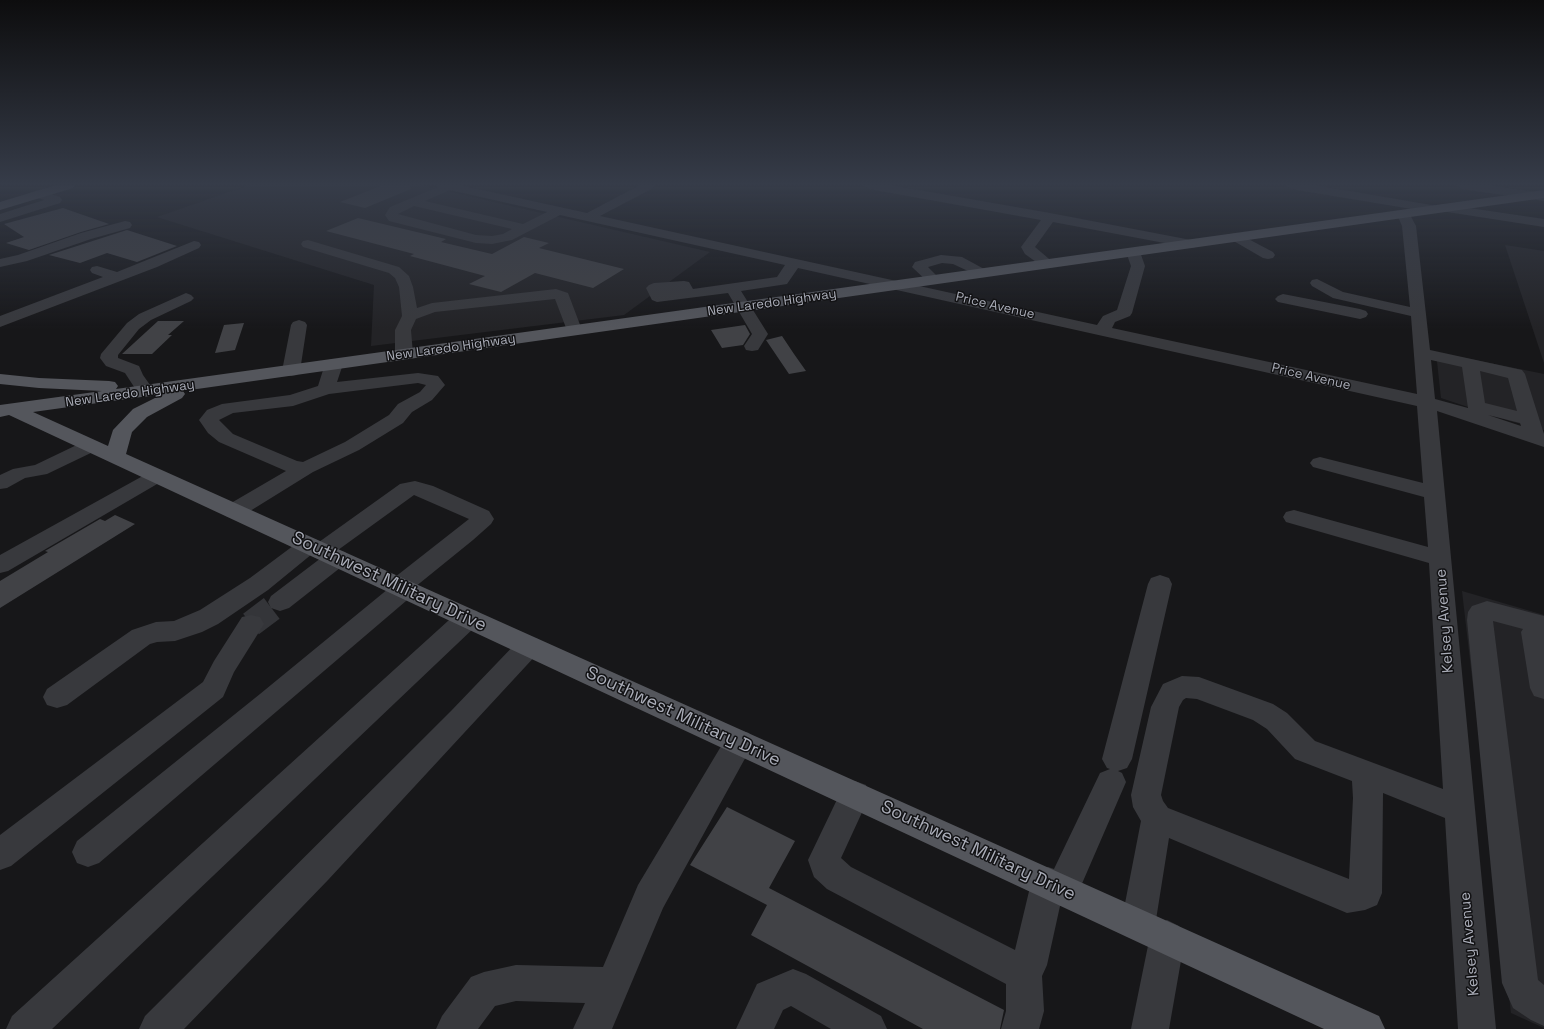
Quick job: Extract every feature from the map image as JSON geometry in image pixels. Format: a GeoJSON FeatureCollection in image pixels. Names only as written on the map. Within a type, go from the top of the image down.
{"type":"FeatureCollection","features":[{"type":"Feature","properties":{"kind":"main road","name":"New Laredo Highway"},"geometry":{"type":"LineString","coordinates":[[4,408],[143,388],[201,384],[404,354],[1266,233]]}},
{"type":"Feature","properties":{"kind":"main road"},"geometry":{"type":"LineString","coordinates":[[0,379],[39,383],[143,388],[256,376]]}},
{"type":"Feature","properties":{"kind":"main road"},"geometry":{"type":"LineString","coordinates":[[115,457],[124,430],[140,413],[201,384]]}},
{"type":"Feature","properties":{"kind":"main road","name":"Southwest Military Drive"},"geometry":{"type":"LineString","coordinates":[[4,408],[234,511],[1366,1029]]}},
{"type":"Feature","properties":{"kind":"street"},"geometry":{"type":"LineString","coordinates":[[0,263],[22,258],[97,233]]}},
{"type":"Feature","properties":{"kind":"street"},"geometry":{"type":"LineString","coordinates":[[453,233],[476,239],[492,240],[507,237],[515,233]]}},
{"type":"Feature","properties":{"kind":"street","name":"Price Avenue"},"geometry":{"type":"LineString","coordinates":[[654,233],[1426,402],[1471,415],[1539,439]]}},
{"type":"Feature","properties":{"kind":"street"},"geometry":{"type":"LineString","coordinates":[[1038,233],[1028,247],[1030,251],[1048,264]]}},
{"type":"Feature","properties":{"kind":"street"},"geometry":{"type":"LineString","coordinates":[[1134,233],[1191,244]]}},
{"type":"Feature","properties":{"kind":"street","name":"Kelsey Avenue"},"geometry":{"type":"LineString","coordinates":[[1410,233],[1440,558],[1477,1029]]}},
{"type":"Feature","properties":{"kind":"street"},"geometry":{"type":"LineString","coordinates":[[1237,237],[1268,255]]}},
{"type":"Feature","properties":{"kind":"street"},"geometry":{"type":"LineString","coordinates":[[308,244],[394,270],[402,276],[406,287],[410,316],[403,330],[404,354]]}},
{"type":"Feature","properties":{"kind":"street"},"geometry":{"type":"LineString","coordinates":[[0,322],[152,264],[194,245]]}},
{"type":"Feature","properties":{"kind":"street"},"geometry":{"type":"LineString","coordinates":[[1124,313],[1138,266],[1133,252]]}},
{"type":"Feature","properties":{"kind":"street"},"geometry":{"type":"LineString","coordinates":[[704,312],[692,294],[782,281],[793,264]]}},
{"type":"Feature","properties":{"kind":"street"},"geometry":{"type":"LineString","coordinates":[[97,270],[117,277]]}},
{"type":"Feature","properties":{"kind":"street"},"geometry":{"type":"LineString","coordinates":[[782,281],[797,299]]}},
{"type":"Feature","properties":{"kind":"street"},"geometry":{"type":"LineString","coordinates":[[1317,283],[1338,295],[1418,313]]}},
{"type":"Feature","properties":{"kind":"street"},"geometry":{"type":"LineString","coordinates":[[732,288],[760,334],[752,346]]}},
{"type":"Feature","properties":{"kind":"street"},"geometry":{"type":"LineString","coordinates":[[410,316],[432,308],[556,294],[563,296],[574,330]]}},
{"type":"Feature","properties":{"kind":"street"},"geometry":{"type":"LineString","coordinates":[[1325,307],[1329,299],[1338,295]]}},
{"type":"Feature","properties":{"kind":"street"},"geometry":{"type":"LineString","coordinates":[[143,388],[133,370],[112,362],[109,358],[110,354],[133,326],[139,321],[186,298]]}},
{"type":"Feature","properties":{"kind":"street"},"geometry":{"type":"LineString","coordinates":[[1283,299],[1365,315]]}},
{"type":"Feature","properties":{"kind":"street"},"geometry":{"type":"LineString","coordinates":[[1102,330],[1109,319],[1124,313]]}},
{"type":"Feature","properties":{"kind":"street"},"geometry":{"type":"LineString","coordinates":[[1124,313],[1138,322],[1137,338]]}},
{"type":"Feature","properties":{"kind":"street"},"geometry":{"type":"LineString","coordinates":[[291,371],[298,324]]}},
{"type":"Feature","properties":{"kind":"street"},"geometry":{"type":"LineString","coordinates":[[1422,353],[1516,374],[1528,419],[1539,439]]}},
{"type":"Feature","properties":{"kind":"street"},"geometry":{"type":"LineString","coordinates":[[326,389],[334,364]]}},
{"type":"Feature","properties":{"kind":"street"},"geometry":{"type":"LineString","coordinates":[[1470,364],[1476,406],[1528,419]]}},
{"type":"Feature","properties":{"kind":"street"},"geometry":{"type":"LineString","coordinates":[[234,511],[306,468],[352,446],[385,426],[396,419],[405,408],[426,396],[436,385],[432,380],[418,378],[326,389],[293,400],[229,408],[214,414],[209,420],[215,429],[226,438],[293,466],[306,468]]}},
{"type":"Feature","properties":{"kind":"street"},"geometry":{"type":"LineString","coordinates":[[0,483],[20,473],[40,470],[83,443]]}},
{"type":"Feature","properties":{"kind":"street"},"geometry":{"type":"LineString","coordinates":[[1320,463],[1434,493]]}},
{"type":"Feature","properties":{"kind":"street"},"geometry":{"type":"LineString","coordinates":[[0,550],[150,473]]}},
{"type":"Feature","properties":{"kind":"street"},"geometry":{"type":"LineString","coordinates":[[0,565],[150,473]]}},
{"type":"Feature","properties":{"kind":"street"},"geometry":{"type":"LineString","coordinates":[[57,697],[140,637],[156,632],[175,631],[193,625],[209,617],[259,584],[323,552],[408,489],[415,488],[425,491],[483,518],[276,697],[88,852]]}},
{"type":"Feature","properties":{"kind":"street"},"geometry":{"type":"LineString","coordinates":[[1294,517],[1440,558]]}},
{"type":"Feature","properties":{"kind":"street"},"geometry":{"type":"LineString","coordinates":[[280,602],[323,552]]}},
{"type":"Feature","properties":{"kind":"street"},"geometry":{"type":"LineString","coordinates":[[1020,1029],[1025,1011],[1024,971],[1029,965],[1055,887],[1114,770],[1160,584]]}},
{"type":"Feature","properties":{"kind":"street"},"geometry":{"type":"LineString","coordinates":[[1544,626],[1487,610],[1481,612],[1481,628],[1520,983],[1526,995],[1544,1007]]}},
{"type":"Feature","properties":{"kind":"street"},"geometry":{"type":"LineString","coordinates":[[25,1029],[468,618]]}},
{"type":"Feature","properties":{"kind":"street"},"geometry":{"type":"LineString","coordinates":[[0,855],[213,689],[223,668],[251,624]]}},
{"type":"Feature","properties":{"kind":"street"},"geometry":{"type":"LineString","coordinates":[[1544,626],[1538,628],[1534,632],[1544,688]]}},
{"type":"Feature","properties":{"kind":"street"},"geometry":{"type":"LineString","coordinates":[[158,1029],[337,847],[529,646]]}},
{"type":"Feature","properties":{"kind":"street"},"geometry":{"type":"LineString","coordinates":[[1366,773],[1368,798],[1365,893],[1347,896],[1157,818],[1148,807],[1146,795],[1166,707],[1173,692],[1182,687],[1199,688],[1263,712],[1277,721],[1305,750],[1366,773],[1459,809]]}},
{"type":"Feature","properties":{"kind":"street"},"geometry":{"type":"LineString","coordinates":[[592,1029],[613,985],[650,897],[739,742]]}},
{"type":"Feature","properties":{"kind":"street"},"geometry":{"type":"LineString","coordinates":[[855,795],[824,860],[826,866],[839,878],[1014,970],[1024,971]]}},
{"type":"Feature","properties":{"kind":"street"},"geometry":{"type":"LineString","coordinates":[[1150,1029],[1152,931],[1157,818]]}},
{"type":"Feature","properties":{"kind":"street"},"geometry":{"type":"LineString","coordinates":[[455,1029],[484,990],[516,983],[613,985]]}},
{"type":"Feature","properties":{"kind":"street"},"geometry":{"type":"LineString","coordinates":[[755,1029],[770,997],[793,988],[868,1029]]}},
{"type":"Feature","properties":{"kind":"shaded area"},"geometry":{"type":"Polygon","coordinates":[[[208,233],[628,233],[710,252],[624,315],[371,346],[374,285],[208,233]]]}},
{"type":"Feature","properties":{"kind":"shaded area"},"geometry":{"type":"Polygon","coordinates":[[[1505,245],[1544,251],[1544,363],[1505,245]]]}},
{"type":"Feature","properties":{"kind":"shaded area"},"geometry":{"type":"Polygon","coordinates":[[[1436,352],[1544,374],[1544,430],[1510,421],[1441,398],[1436,352]]]}},
{"type":"Feature","properties":{"kind":"shaded area"},"geometry":{"type":"Polygon","coordinates":[[[1462,591],[1544,615],[1544,1028],[1511,1013],[1462,591]]]}},
{"type":"Feature","properties":{"kind":"building"},"geometry":{"type":"Polygon","coordinates":[[[18,233],[78,233],[29,250],[6,243],[24,237],[18,233]]]}},
{"type":"Feature","properties":{"kind":"building"},"geometry":{"type":"Polygon","coordinates":[[[118,233],[136,233],[177,246],[137,262],[107,253],[80,263],[49,255],[118,233]]]}},
{"type":"Feature","properties":{"kind":"building"},"geometry":{"type":"Polygon","coordinates":[[[334,233],[421,233],[446,239],[441,242],[492,254],[524,237],[549,243],[539,248],[624,269],[593,288],[535,273],[501,292],[469,284],[485,276],[410,256],[414,254],[334,233]]]}},
{"type":"Feature","properties":{"kind":"building"},"geometry":{"type":"Polygon","coordinates":[[[158,321],[184,321],[168,335],[172,335],[152,354],[122,354],[158,321]]]}},
{"type":"Feature","properties":{"kind":"building"},"geometry":{"type":"Polygon","coordinates":[[[244,323],[235,350],[215,353],[224,325],[244,323]]]}},
{"type":"Feature","properties":{"kind":"building"},"geometry":{"type":"Polygon","coordinates":[[[745,325],[750,334],[743,345],[722,348],[711,330],[745,325]]]}},
{"type":"Feature","properties":{"kind":"building"},"geometry":{"type":"Polygon","coordinates":[[[782,336],[806,371],[789,374],[766,340],[782,336]]]}},
{"type":"Feature","properties":{"kind":"building"},"geometry":{"type":"Polygon","coordinates":[[[115,515],[135,524],[0,608],[0,581],[48,552],[45,551],[100,519],[105,521],[115,515]]]}},
{"type":"Feature","properties":{"kind":"building"},"geometry":{"type":"Polygon","coordinates":[[[727,807],[795,841],[769,888],[1004,1010],[1000,1029],[923,1029],[751,935],[767,905],[690,865],[727,807]]]}},
{"type":"Feature","properties":{"kind":"tunnel"},"geometry":{"type":"LineString","coordinates":[[251,624],[280,602]]}}]}
